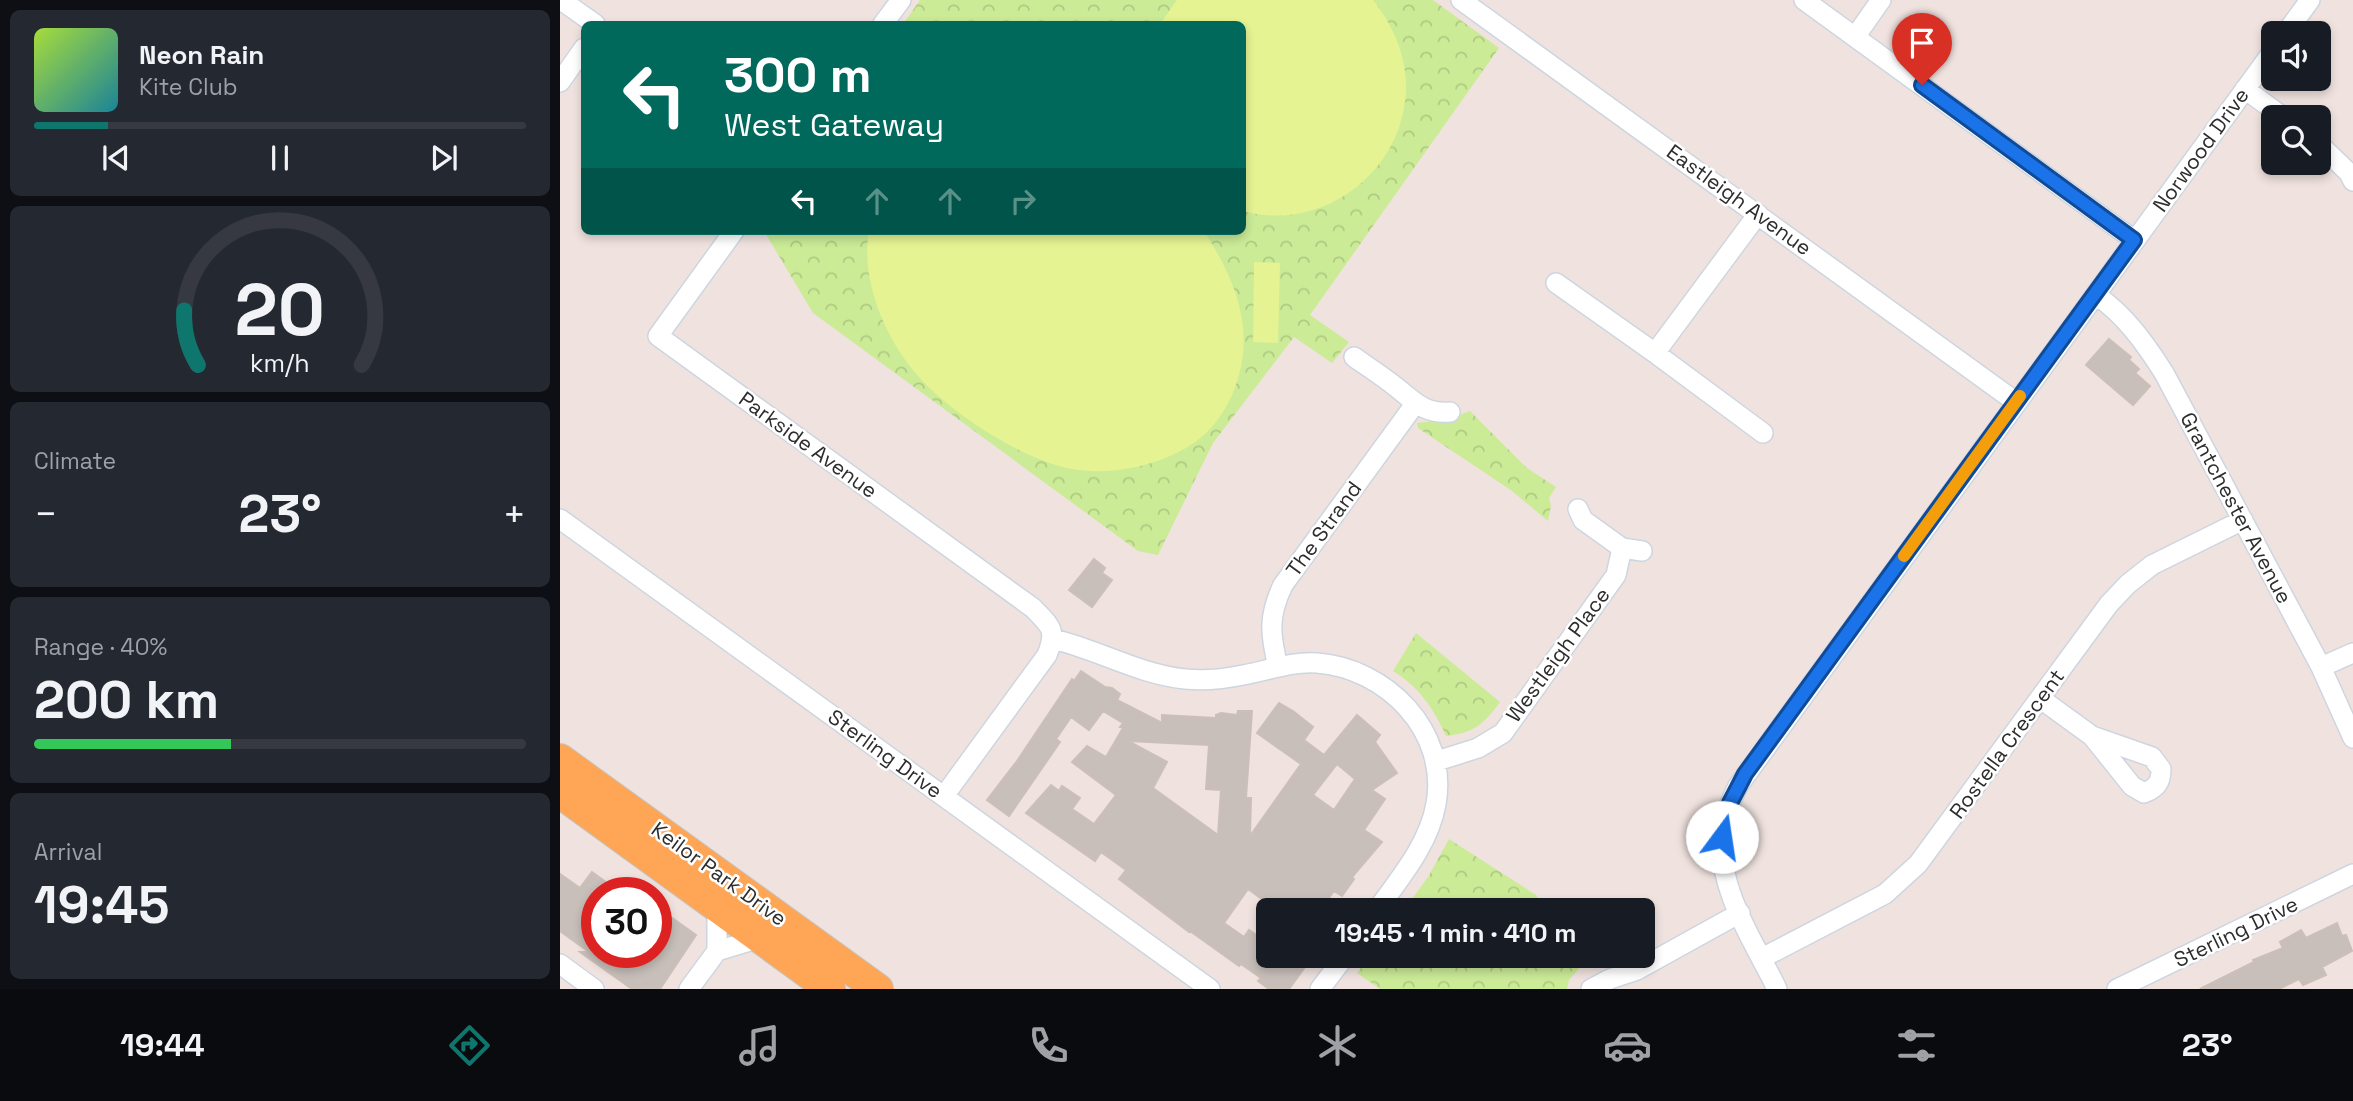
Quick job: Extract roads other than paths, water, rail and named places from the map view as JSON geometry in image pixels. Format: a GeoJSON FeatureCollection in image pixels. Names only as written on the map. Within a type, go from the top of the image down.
{"type":"FeatureCollection","features":[{"type":"Feature","properties":{"kind":"main road","name":"Keilor Park Drive"},"geometry":{"type":"LineString","coordinates":[[560,759],[878,989]]}},
{"type":"Feature","properties":{"kind":"main road","name":"Keilor Park Drive"},"geometry":{"type":"LineString","coordinates":[[560,793],[830,989]]}},
{"type":"Feature","properties":{"kind":"street"},"geometry":{"type":"LineString","coordinates":[[561,0],[591,21]]}},
{"type":"Feature","properties":{"kind":"street"},"geometry":{"type":"LineString","coordinates":[[885,21],[901,0]]}},
{"type":"Feature","properties":{"kind":"street","name":"Eastleigh Avenue"},"geometry":{"type":"LineString","coordinates":[[1461,0],[2016,402]]}},
{"type":"Feature","properties":{"kind":"street"},"geometry":{"type":"LineString","coordinates":[[1804,0],[2134,240]]}},
{"type":"Feature","properties":{"kind":"street"},"geometry":{"type":"LineString","coordinates":[[1855,37],[1881,0]]}},
{"type":"Feature","properties":{"kind":"street"},"geometry":{"type":"LineString","coordinates":[[2295,21],[2310,0]]}},
{"type":"Feature","properties":{"kind":"street"},"geometry":{"type":"LineString","coordinates":[[560,82],[581,52]]}},
{"type":"Feature","properties":{"kind":"street","name":"Norwood Drive"},"geometry":{"type":"LineString","coordinates":[[1777,989],[1740,913],[1725,874],[1722,837],[1730,803],[1738,786],[2261,67]]}},
{"type":"Feature","properties":{"kind":"street"},"geometry":{"type":"LineString","coordinates":[[2245,89],[2267,105]]}},
{"type":"Feature","properties":{"kind":"street"},"geometry":{"type":"LineString","coordinates":[[2331,156],[2349,173],[2353,181]]}},
{"type":"Feature","properties":{"kind":"street"},"geometry":{"type":"LineString","coordinates":[[1655,353],[1758,214]]}},
{"type":"Feature","properties":{"kind":"street","name":"Parkside Avenue"},"geometry":{"type":"LineString","coordinates":[[731,235],[658,336],[1033,608],[1051,627],[1053,639]]}},
{"type":"Feature","properties":{"kind":"street"},"geometry":{"type":"LineString","coordinates":[[1556,283],[1763,433]]}},
{"type":"Feature","properties":{"kind":"street","name":"Grantchester Avenue"},"geometry":{"type":"LineString","coordinates":[[2095,295],[2126,320],[2147,346],[2321,667],[2353,738]]}},
{"type":"Feature","properties":{"kind":"street"},"geometry":{"type":"LineString","coordinates":[[1354,356],[1415,404],[1437,413],[1450,412]]}},
{"type":"Feature","properties":{"kind":"street","name":"The Strand"},"geometry":{"type":"LineString","coordinates":[[1278,667],[1271,631],[1274,605],[1283,585],[1415,404]]}},
{"type":"Feature","properties":{"kind":"street","name":"Westleigh Place"},"geometry":{"type":"LineString","coordinates":[[1437,761],[1478,748],[1503,733],[1632,550],[1583,520],[1578,509]]}},
{"type":"Feature","properties":{"kind":"street","name":"Sterling Drive"},"geometry":{"type":"LineString","coordinates":[[560,519],[1210,989]]}},
{"type":"Feature","properties":{"kind":"street","name":"Rostella Crescent"},"geometry":{"type":"LineString","coordinates":[[1762,958],[1885,894],[1918,864],[2109,604],[2152,565],[2243,520]]}},
{"type":"Feature","properties":{"kind":"street"},"geometry":{"type":"LineString","coordinates":[[944,796],[1047,655],[1053,639],[1081,645],[1156,675],[1187,679],[1216,680],[1314,662],[1339,666],[1365,675],[1391,691],[1410,709],[1426,734],[1437,761],[1436,803],[1427,833],[1385,898]]}},
{"type":"Feature","properties":{"kind":"street"},"geometry":{"type":"LineString","coordinates":[[2321,667],[2353,653]]}},
{"type":"Feature","properties":{"kind":"street"},"geometry":{"type":"LineString","coordinates":[[2041,699],[2092,736]]}},
{"type":"Feature","properties":{"kind":"street","name":"Sterling Drive"},"geometry":{"type":"LineString","coordinates":[[2118,989],[2353,874]]}},
{"type":"Feature","properties":{"kind":"street"},"geometry":{"type":"LineString","coordinates":[[689,989],[717,951],[717,907]]}},
{"type":"Feature","properties":{"kind":"street"},"geometry":{"type":"LineString","coordinates":[[1591,989],[1610,979],[1634,980],[1740,913]]}},
{"type":"Feature","properties":{"kind":"street"},"geometry":{"type":"LineString","coordinates":[[717,951],[760,938]]}},
{"type":"Feature","properties":{"kind":"street"},"geometry":{"type":"LineString","coordinates":[[560,964],[594,989]]}},
{"type":"Feature","properties":{"kind":"street"},"geometry":{"type":"LineString","coordinates":[[1320,989],[1336,968]]}}]}
